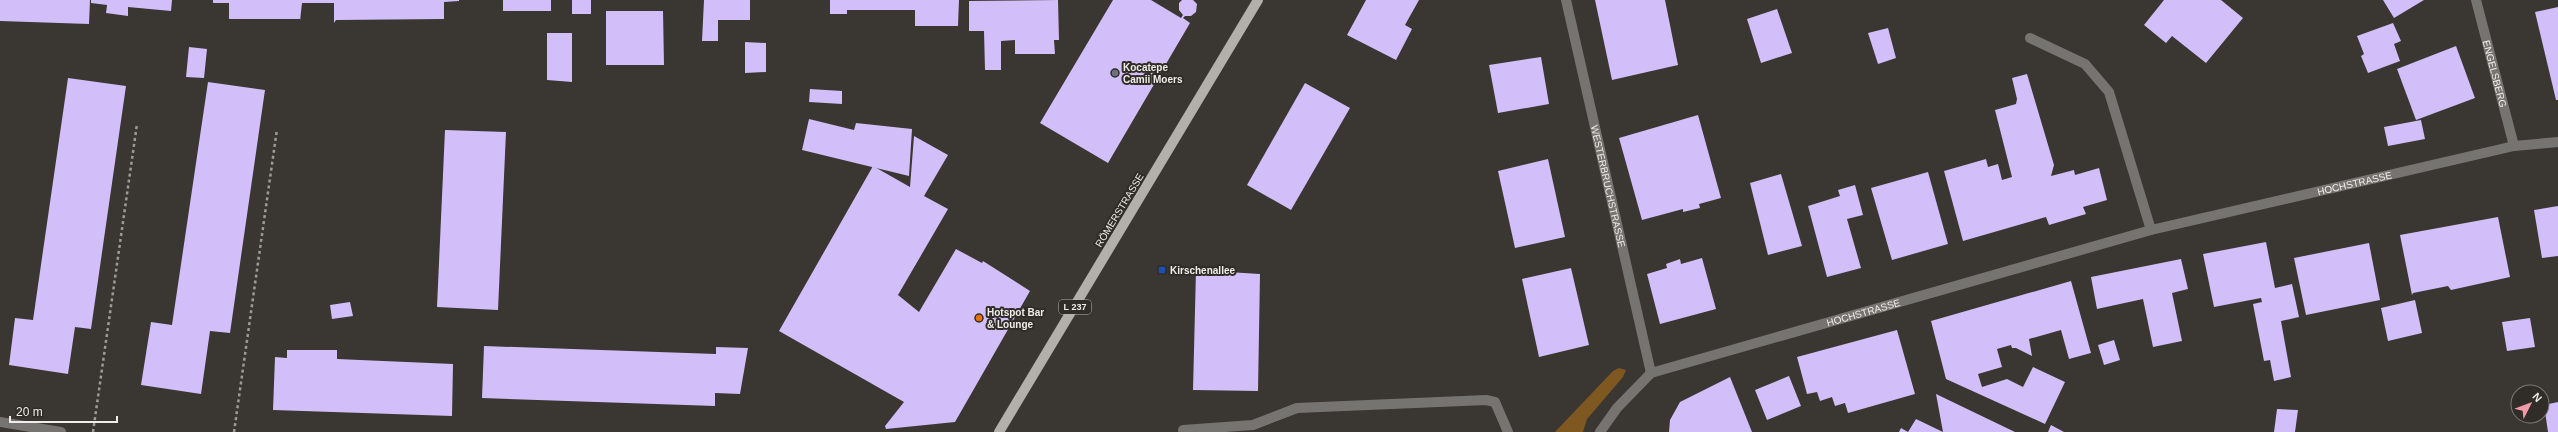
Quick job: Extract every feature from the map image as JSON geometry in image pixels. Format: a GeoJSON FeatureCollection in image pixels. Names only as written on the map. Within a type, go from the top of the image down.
{"type":"FeatureCollection","features":[{"type":"Feature","properties":{"kind":"main road","name":"RÖMERSTRASSE"},"geometry":{"type":"LineString","coordinates":[[999,432],[1258,0]]}},
{"type":"Feature","properties":{"kind":"street","name":"WESTERBRUCHSTRASSE"},"geometry":{"type":"LineString","coordinates":[[1566,0],[1651,373]]}},
{"type":"Feature","properties":{"kind":"street","name":"ENGELSBERG"},"geometry":{"type":"LineString","coordinates":[[2476,0],[2514,146]]}},
{"type":"Feature","properties":{"kind":"street"},"geometry":{"type":"LineString","coordinates":[[2030,38],[2086,64],[2109,92],[2151,230]]}},
{"type":"Feature","properties":{"kind":"street","name":"HOCHSTRASSE"},"geometry":{"type":"LineString","coordinates":[[1600,432],[1617,408],[1651,373],[2151,230],[2514,146],[2558,142]]}},
{"type":"Feature","properties":{"kind":"street"},"geometry":{"type":"LineString","coordinates":[[1183,430],[1253,425],[1298,408],[1486,400],[1495,402],[1508,432]]}},
{"type":"Feature","properties":{"kind":"street"},"geometry":{"type":"LineString","coordinates":[[0,422],[61,432]]}},
{"type":"Feature","properties":{"kind":"path"},"geometry":{"type":"LineString","coordinates":[[93,432],[138,124]]}},
{"type":"Feature","properties":{"kind":"path"},"geometry":{"type":"LineString","coordinates":[[234,432],[277,128]]}},
{"type":"Feature","properties":{"kind":"shaded area"},"geometry":{"type":"Polygon","coordinates":[[[1619,368],[1626,370],[1623,377],[1587,419],[1583,432],[1555,432],[1613,371],[1619,368]]]}},
{"type":"Feature","properties":{"kind":"building"},"geometry":{"type":"Polygon","coordinates":[[[0,0],[90,0],[89,24],[0,21],[0,0]]]}},
{"type":"Feature","properties":{"kind":"building"},"geometry":{"type":"Polygon","coordinates":[[[91,0],[172,0],[171,11],[128,7],[128,16],[106,13],[107,5],[91,3],[91,0]]]}},
{"type":"Feature","properties":{"kind":"building"},"geometry":{"type":"Polygon","coordinates":[[[213,0],[459,1],[444,2],[444,19],[336,20],[334,23],[334,3],[302,3],[300,21],[300,19],[229,19],[229,3],[213,3],[213,0]]]}},
{"type":"Feature","properties":{"kind":"building"},"geometry":{"type":"Polygon","coordinates":[[[503,0],[551,0],[551,11],[503,11],[503,0]]]}},
{"type":"Feature","properties":{"kind":"building"},"geometry":{"type":"Polygon","coordinates":[[[572,0],[591,0],[591,14],[572,14],[572,0]]]}},
{"type":"Feature","properties":{"kind":"building"},"geometry":{"type":"Polygon","coordinates":[[[704,0],[750,0],[750,20],[718,20],[718,41],[702,41],[704,0]]]}},
{"type":"Feature","properties":{"kind":"building"},"geometry":{"type":"Polygon","coordinates":[[[830,0],[959,0],[958,26],[915,26],[915,10],[847,10],[847,14],[830,14],[830,0]]]}},
{"type":"Feature","properties":{"kind":"building"},"geometry":{"type":"Polygon","coordinates":[[[1058,0],[1059,40],[1054,40],[1055,54],[1015,54],[1015,40],[1001,41],[1001,70],[985,70],[984,31],[969,31],[969,1],[1058,0]]]}},
{"type":"Feature","properties":{"kind":"building","name":"Kocatepe Camii Moers"},"geometry":{"type":"Polygon","coordinates":[[[1113,0],[1151,0],[1181,18],[1183,15],[1179,10],[1179,3],[1182,0],[1193,0],[1197,4],[1196,12],[1191,16],[1185,16],[1183,18],[1190,23],[1108,163],[1040,123],[1113,0]]]}},
{"type":"Feature","properties":{"kind":"building"},"geometry":{"type":"Polygon","coordinates":[[[1366,0],[1419,0],[1405,25],[1412,29],[1396,60],[1347,35],[1366,0]]]}},
{"type":"Feature","properties":{"kind":"building"},"geometry":{"type":"Polygon","coordinates":[[[1595,0],[1665,0],[1678,65],[1612,80],[1595,0]]]}},
{"type":"Feature","properties":{"kind":"building"},"geometry":{"type":"Polygon","coordinates":[[[2164,0],[2221,0],[2243,18],[2206,63],[2172,36],[2166,43],[2144,25],[2164,0]]]}},
{"type":"Feature","properties":{"kind":"building"},"geometry":{"type":"Polygon","coordinates":[[[2383,0],[2424,0],[2394,18],[2383,0]]]}},
{"type":"Feature","properties":{"kind":"building"},"geometry":{"type":"Polygon","coordinates":[[[2558,7],[2558,100],[2556,100],[2535,12],[2558,7]]]}},
{"type":"Feature","properties":{"kind":"building"},"geometry":{"type":"Polygon","coordinates":[[[1777,9],[1792,53],[1761,63],[1747,19],[1777,9]]]}},
{"type":"Feature","properties":{"kind":"building"},"geometry":{"type":"Polygon","coordinates":[[[606,11],[663,11],[664,65],[606,65],[606,11]]]}},
{"type":"Feature","properties":{"kind":"building"},"geometry":{"type":"Polygon","coordinates":[[[2393,23],[2401,41],[2394,44],[2400,61],[2368,73],[2361,56],[2364,54],[2357,36],[2393,23]]]}},
{"type":"Feature","properties":{"kind":"building"},"geometry":{"type":"Polygon","coordinates":[[[1888,28],[1896,58],[1878,64],[1868,33],[1888,28]]]}},
{"type":"Feature","properties":{"kind":"building"},"geometry":{"type":"Polygon","coordinates":[[[547,33],[572,33],[572,82],[547,80],[547,33]]]}},
{"type":"Feature","properties":{"kind":"building"},"geometry":{"type":"Polygon","coordinates":[[[745,42],[766,43],[766,72],[745,73],[745,42]]]}},
{"type":"Feature","properties":{"kind":"building"},"geometry":{"type":"Polygon","coordinates":[[[2456,46],[2475,98],[2416,120],[2397,69],[2456,46]]]}},
{"type":"Feature","properties":{"kind":"building"},"geometry":{"type":"Polygon","coordinates":[[[189,47],[207,49],[204,78],[186,77],[189,47]]]}},
{"type":"Feature","properties":{"kind":"building"},"geometry":{"type":"Polygon","coordinates":[[[1541,57],[1549,104],[1498,113],[1489,65],[1541,57]]]}},
{"type":"Feature","properties":{"kind":"building"},"geometry":{"type":"Polygon","coordinates":[[[2027,74],[2054,165],[2051,176],[2074,170],[2075,175],[2099,168],[2107,200],[2083,207],[2086,214],[2049,225],[2046,217],[1963,241],[1944,171],[1986,159],[1988,167],[1998,164],[2002,180],[2012,177],[1995,110],[2016,104],[2017,99],[2012,78],[2027,74]]]}},
{"type":"Feature","properties":{"kind":"building"},"geometry":{"type":"Polygon","coordinates":[[[68,78],[126,86],[91,329],[75,327],[68,374],[9,365],[15,318],[33,320],[68,78]]]}},
{"type":"Feature","properties":{"kind":"building"},"geometry":{"type":"Polygon","coordinates":[[[208,82],[265,90],[230,333],[210,331],[201,394],[141,385],[151,322],[172,325],[208,82]]]}},
{"type":"Feature","properties":{"kind":"building"},"geometry":{"type":"Polygon","coordinates":[[[1305,83],[1350,108],[1291,210],[1247,185],[1305,83]]]}},
{"type":"Feature","properties":{"kind":"building"},"geometry":{"type":"Polygon","coordinates":[[[810,89],[842,91],[842,104],[809,102],[810,89]]]}},
{"type":"Feature","properties":{"kind":"building"},"geometry":{"type":"Polygon","coordinates":[[[1698,115],[1721,198],[1699,204],[1700,208],[1683,212],[1683,209],[1642,220],[1619,138],[1698,115]]]}},
{"type":"Feature","properties":{"kind":"building"},"geometry":{"type":"Polygon","coordinates":[[[809,119],[854,130],[856,123],[912,129],[909,176],[802,150],[809,119]]]}},
{"type":"Feature","properties":{"kind":"building"},"geometry":{"type":"Polygon","coordinates":[[[2421,120],[2425,139],[2388,146],[2384,127],[2421,120]]]}},
{"type":"Feature","properties":{"kind":"building"},"geometry":{"type":"Polygon","coordinates":[[[445,130],[506,132],[498,310],[437,307],[445,130]]]}},
{"type":"Feature","properties":{"kind":"building"},"geometry":{"type":"Polygon","coordinates":[[[914,136],[948,155],[924,196],[948,209],[898,295],[919,312],[956,249],[982,263],[983,261],[1030,291],[955,422],[886,429],[885,426],[904,402],[779,331],[873,166],[910,187],[914,136]]]}},
{"type":"Feature","properties":{"kind":"building"},"geometry":{"type":"Polygon","coordinates":[[[1548,159],[1565,237],[1515,248],[1498,171],[1548,159]]]}},
{"type":"Feature","properties":{"kind":"building"},"geometry":{"type":"Polygon","coordinates":[[[1928,172],[1948,244],[1892,260],[1871,188],[1928,172]]]}},
{"type":"Feature","properties":{"kind":"building"},"geometry":{"type":"Polygon","coordinates":[[[1781,174],[1802,246],[1768,255],[1750,183],[1781,174]]]}},
{"type":"Feature","properties":{"kind":"building"},"geometry":{"type":"Polygon","coordinates":[[[1855,185],[1863,215],[1847,219],[1861,268],[1827,277],[1808,206],[1840,196],[1838,190],[1855,185]]]}},
{"type":"Feature","properties":{"kind":"building"},"geometry":{"type":"Polygon","coordinates":[[[2558,206],[2558,256],[2542,258],[2534,210],[2558,206]]]}},
{"type":"Feature","properties":{"kind":"building"},"geometry":{"type":"Polygon","coordinates":[[[2498,217],[2510,277],[2451,290],[2448,286],[2413,293],[2412,295],[2400,235],[2498,217]]]}},
{"type":"Feature","properties":{"kind":"building"},"geometry":{"type":"Polygon","coordinates":[[[2266,242],[2275,288],[2292,284],[2299,317],[2281,321],[2291,377],[2274,381],[2270,360],[2264,361],[2253,304],[2262,302],[2261,298],[2214,307],[2203,254],[2266,242]]]}},
{"type":"Feature","properties":{"kind":"building"},"geometry":{"type":"Polygon","coordinates":[[[2369,243],[2380,300],[2306,315],[2294,258],[2369,243]]]}},
{"type":"Feature","properties":{"kind":"building"},"geometry":{"type":"Polygon","coordinates":[[[1702,258],[1716,309],[1660,324],[1647,274],[1667,268],[1666,264],[1680,259],[1681,264],[1702,258]]]}},
{"type":"Feature","properties":{"kind":"building"},"geometry":{"type":"Polygon","coordinates":[[[2181,259],[2188,289],[2172,293],[2182,341],[2153,347],[2143,299],[2097,309],[2091,277],[2181,259]]]}},
{"type":"Feature","properties":{"kind":"building"},"geometry":{"type":"Polygon","coordinates":[[[1571,268],[1589,345],[1539,357],[1522,279],[1571,268]]]}},
{"type":"Feature","properties":{"kind":"building"},"geometry":{"type":"Polygon","coordinates":[[[1196,270],[1260,274],[1258,391],[1193,390],[1196,270]]]}},
{"type":"Feature","properties":{"kind":"building"},"geometry":{"type":"Polygon","coordinates":[[[2071,281],[2091,353],[2069,359],[2061,330],[2029,339],[2032,356],[2016,348],[2012,348],[2011,345],[1997,349],[2002,367],[1978,374],[1982,387],[2007,379],[2023,387],[2033,367],[2065,382],[2045,424],[1946,379],[1931,321],[2071,281]]]}},
{"type":"Feature","properties":{"kind":"building"},"geometry":{"type":"Polygon","coordinates":[[[2415,300],[2422,333],[2388,341],[2381,308],[2415,300]]]}},
{"type":"Feature","properties":{"kind":"building"},"geometry":{"type":"Polygon","coordinates":[[[350,302],[353,316],[332,319],[330,305],[350,302]]]}},
{"type":"Feature","properties":{"kind":"building"},"geometry":{"type":"Polygon","coordinates":[[[2530,318],[2535,347],[2507,351],[2502,322],[2530,318]]]}},
{"type":"Feature","properties":{"kind":"building"},"geometry":{"type":"Polygon","coordinates":[[[1897,330],[1915,394],[1848,413],[1845,403],[1835,406],[1832,397],[1820,401],[1817,392],[1807,394],[1797,357],[1897,330]]]}},
{"type":"Feature","properties":{"kind":"building"},"geometry":{"type":"Polygon","coordinates":[[[2114,340],[2120,360],[2104,365],[2098,345],[2114,340]]]}},
{"type":"Feature","properties":{"kind":"building"},"geometry":{"type":"Polygon","coordinates":[[[484,346],[716,354],[716,347],[748,348],[740,394],[715,393],[715,406],[482,398],[484,346]]]}},
{"type":"Feature","properties":{"kind":"building"},"geometry":{"type":"Polygon","coordinates":[[[287,350],[337,350],[337,359],[453,364],[452,416],[273,410],[275,357],[287,358],[287,350]]]}},
{"type":"Feature","properties":{"kind":"building"},"geometry":{"type":"Polygon","coordinates":[[[1789,376],[1801,406],[1767,420],[1755,390],[1789,376]]]}},
{"type":"Feature","properties":{"kind":"building"},"geometry":{"type":"Polygon","coordinates":[[[1730,377],[1752,432],[1669,432],[1670,420],[1680,402],[1730,377]]]}},
{"type":"Feature","properties":{"kind":"building"},"geometry":{"type":"Polygon","coordinates":[[[1936,394],[2015,432],[1943,432],[1936,394]]]}},
{"type":"Feature","properties":{"kind":"building"},"geometry":{"type":"Polygon","coordinates":[[[2558,402],[2558,432],[2548,432],[2547,424],[2550,424],[2550,404],[2558,402]]]}},
{"type":"Feature","properties":{"kind":"building"},"geometry":{"type":"Polygon","coordinates":[[[2277,409],[2298,410],[2295,432],[2274,432],[2277,409]]]}},
{"type":"Feature","properties":{"kind":"building"},"geometry":{"type":"Polygon","coordinates":[[[1916,419],[1943,432],[1908,432],[1916,419]]]}},
{"type":"Feature","properties":{"kind":"building"},"geometry":{"type":"Polygon","coordinates":[[[2051,425],[2064,432],[2048,432],[2051,425]]]}},
{"type":"Feature","properties":{"kind":"building"},"geometry":{"type":"Polygon","coordinates":[[[1901,428],[1908,432],[1899,432],[1901,428]]]}},
{"type":"Feature","properties":{"kind":"place","name":"Kocatepe Camii Moers"},"geometry":{"type":"Point","coordinates":[1115,73]}},
{"type":"Feature","properties":{"kind":"place","name":"Kirschenallee"},"geometry":{"type":"Point","coordinates":[1162,270]}},
{"type":"Feature","properties":{"kind":"place","name":"Hotspot Bar & Lounge"},"geometry":{"type":"Point","coordinates":[979,318]}}]}
